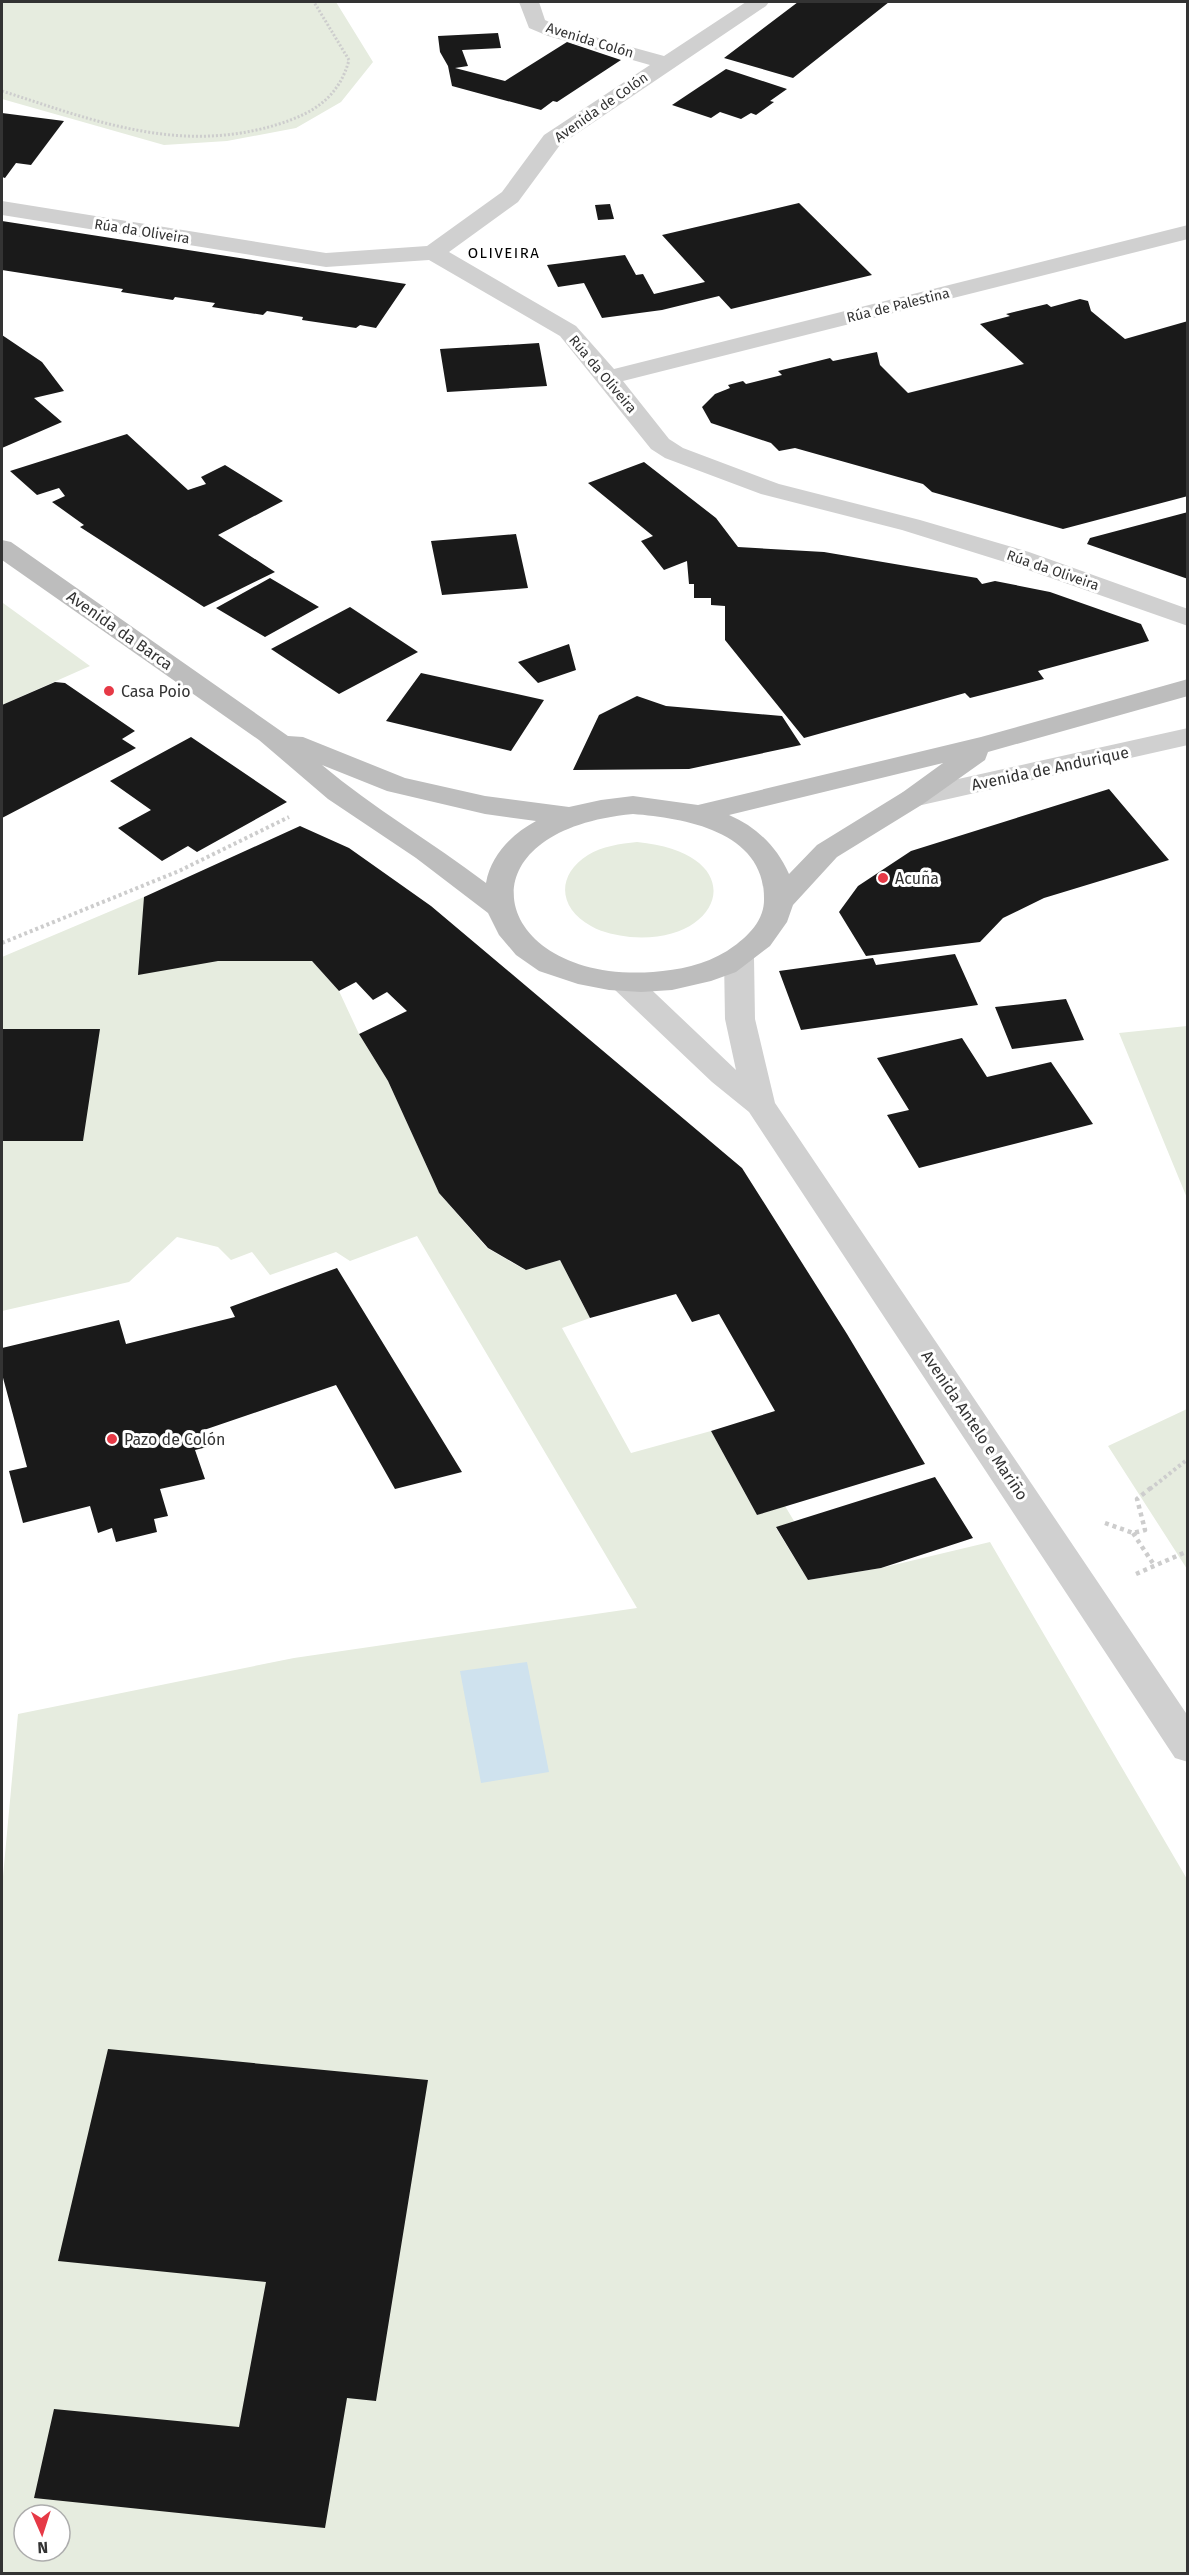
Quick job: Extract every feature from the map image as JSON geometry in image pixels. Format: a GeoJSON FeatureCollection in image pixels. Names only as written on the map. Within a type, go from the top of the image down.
{"type":"FeatureCollection","features":[{"type":"Feature","properties":{"kind":"main road","name":"Avenida da Barca"},"geometry":{"type":"LineString","coordinates":[[2,548],[269,734]]}},
{"type":"Feature","properties":{"kind":"main road"},"geometry":{"type":"LineString","coordinates":[[699,814],[988,744],[1188,687]]}},
{"type":"Feature","properties":{"kind":"main road"},"geometry":{"type":"LineString","coordinates":[[269,734],[338,793],[426,852],[499,907]]}},
{"type":"Feature","properties":{"kind":"main road"},"geometry":{"type":"LineString","coordinates":[[269,734],[397,785],[485,805],[568,816]]}},
{"type":"Feature","properties":{"kind":"main road"},"geometry":{"type":"LineString","coordinates":[[779,902],[777,880],[768,860],[750,841],[735,830],[699,814],[667,807],[633,805],[599,808],[568,816],[541,829],[520,845],[505,864],[498,885],[499,907],[510,929],[528,949],[546,960],[589,978],[626,983],[657,983],[687,979],[715,970],[738,958],[759,942],[772,922],[779,902],[827,851],[913,798],[988,744]]}},
{"type":"Feature","properties":{"kind":"street","name":"Avenida Colón"},"geometry":{"type":"LineString","coordinates":[[529,2],[536,24],[555,32],[666,63]]}},
{"type":"Feature","properties":{"kind":"street","name":"Avenida de Colón"},"geometry":{"type":"LineString","coordinates":[[433,254],[510,197],[552,140],[759,2]]}},
{"type":"Feature","properties":{"kind":"street","name":"Rúa da Oliveira"},"geometry":{"type":"LineString","coordinates":[[2,208],[326,260],[433,254],[568,331],[660,444],[674,453],[770,489],[911,525],[1020,558],[1188,618]]}},
{"type":"Feature","properties":{"kind":"street","name":"Rúa de Palestina"},"geometry":{"type":"LineString","coordinates":[[608,378],[1188,232]]}},
{"type":"Feature","properties":{"kind":"street","name":"Avenida de Andurique"},"geometry":{"type":"LineString","coordinates":[[913,798],[1188,736]]}},
{"type":"Feature","properties":{"kind":"street","name":"Avenida Antelo e Mariño"},"geometry":{"type":"LineString","coordinates":[[738,958],[740,1019],[760,1104]]}},
{"type":"Feature","properties":{"kind":"street","name":"Avenida Antelo e Mariño"},"geometry":{"type":"LineString","coordinates":[[626,983],[723,1075],[760,1104],[1188,1747]]}},
{"type":"Feature","properties":{"kind":"path"},"geometry":{"type":"LineString","coordinates":[[2,91],[118,127],[170,136],[227,134],[284,123],[324,102],[345,79],[349,60],[314,2]]}},
{"type":"Feature","properties":{"kind":"path"},"geometry":{"type":"LineString","coordinates":[[2,943],[179,871],[338,793]]}},
{"type":"Feature","properties":{"kind":"path"},"geometry":{"type":"LineString","coordinates":[[1145,1530],[1137,1499],[1188,1459]]}},
{"type":"Feature","properties":{"kind":"path"},"geometry":{"type":"LineString","coordinates":[[1133,1533],[1154,1565]]}},
{"type":"Feature","properties":{"kind":"shaded area"},"geometry":{"type":"Polygon","coordinates":[[[2,2],[336,2],[373,62],[341,102],[296,128],[227,141],[164,145],[2,99],[2,2]]]}},
{"type":"Feature","properties":{"kind":"shaded area"},"geometry":{"type":"Polygon","coordinates":[[[3,603],[90,666],[2,705],[3,603]]]}},
{"type":"Feature","properties":{"kind":"shaded area"},"geometry":{"type":"Polygon","coordinates":[[[637,842],[674,850],[699,863],[711,879],[713,897],[705,913],[688,927],[662,936],[630,937],[596,928],[580,919],[572,910],[567,901],[566,882],[570,872],[578,863],[599,849],[637,842]]]}},
{"type":"Feature","properties":{"kind":"shaded area"},"geometry":{"type":"Polygon","coordinates":[[[144,897],[218,961],[312,961],[339,991],[359,1034],[388,1081],[439,1193],[487,1248],[525,1270],[560,1260],[590,1318],[562,1328],[631,1453],[711,1431],[757,1515],[785,1506],[794,1521],[776,1528],[808,1580],[881,1568],[990,1542],[1187,1879],[1187,2573],[2,2574],[2,1887],[18,1714],[294,1658],[637,1608],[417,1236],[350,1261],[336,1252],[270,1275],[252,1252],[231,1260],[218,1247],[177,1237],[129,1282],[2,1311],[2,957],[144,897]]]}},
{"type":"Feature","properties":{"kind":"shaded area"},"geometry":{"type":"Polygon","coordinates":[[[1188,1026],[1187,1198],[1119,1033],[1188,1026]]]}},
{"type":"Feature","properties":{"kind":"shaded area"},"geometry":{"type":"Polygon","coordinates":[[[1187,1409],[1187,1569],[1108,1446],[1187,1409]]]}},
{"type":"Feature","properties":{"kind":"water"},"geometry":{"type":"Polygon","coordinates":[[[527,1662],[549,1772],[481,1783],[460,1671],[527,1662]]]}},
{"type":"Feature","properties":{"kind":"building"},"geometry":{"type":"Polygon","coordinates":[[[798,2],[889,2],[793,78],[724,58],[798,2]]]}},
{"type":"Feature","properties":{"kind":"building"},"geometry":{"type":"Polygon","coordinates":[[[498,33],[501,48],[462,50],[468,66],[455,68],[505,81],[567,42],[621,60],[541,110],[452,86],[448,66],[440,52],[438,36],[498,33]]]}},
{"type":"Feature","properties":{"kind":"building"},"geometry":{"type":"Polygon","coordinates":[[[726,69],[787,89],[756,115],[751,113],[741,119],[720,112],[711,118],[672,105],[726,69]]]}},
{"type":"Feature","properties":{"kind":"building"},"geometry":{"type":"Polygon","coordinates":[[[2,113],[64,121],[31,165],[16,163],[5,178],[2,177],[2,113]]]}},
{"type":"Feature","properties":{"kind":"building"},"geometry":{"type":"Polygon","coordinates":[[[799,203],[872,275],[731,309],[719,296],[662,310],[602,318],[584,283],[558,287],[547,265],[625,255],[636,275],[643,274],[654,294],[705,282],[662,235],[799,203]]]}},
{"type":"Feature","properties":{"kind":"building"},"geometry":{"type":"Polygon","coordinates":[[[610,204],[614,219],[598,220],[595,205],[610,204]]]}},
{"type":"Feature","properties":{"kind":"building"},"geometry":{"type":"Polygon","coordinates":[[[2,221],[406,284],[376,328],[360,325],[356,328],[302,320],[303,317],[267,311],[263,315],[212,307],[215,303],[175,297],[173,300],[121,292],[123,289],[2,270],[2,221]]]}},
{"type":"Feature","properties":{"kind":"building"},"geometry":{"type":"Polygon","coordinates":[[[1080,299],[1088,301],[1091,311],[1125,339],[1188,321],[1188,496],[1063,529],[932,492],[923,484],[795,448],[779,451],[771,443],[711,423],[702,407],[715,394],[730,388],[728,385],[743,381],[746,384],[782,375],[778,371],[830,358],[833,361],[877,352],[880,365],[908,393],[1024,364],[980,324],[1010,316],[1006,314],[1047,304],[1051,307],[1080,299]]]}},
{"type":"Feature","properties":{"kind":"building"},"geometry":{"type":"Polygon","coordinates":[[[2,335],[42,362],[64,391],[34,398],[62,422],[2,448],[2,335]]]}},
{"type":"Feature","properties":{"kind":"building"},"geometry":{"type":"Polygon","coordinates":[[[539,343],[547,386],[447,392],[440,349],[539,343]]]}},
{"type":"Feature","properties":{"kind":"building"},"geometry":{"type":"Polygon","coordinates":[[[127,434],[188,490],[206,484],[201,477],[225,465],[283,501],[218,535],[275,572],[204,607],[80,527],[84,525],[52,502],[65,496],[59,488],[37,495],[10,471],[127,434]]]}},
{"type":"Feature","properties":{"kind":"building"},"geometry":{"type":"Polygon","coordinates":[[[644,462],[716,518],[738,547],[824,552],[977,578],[982,584],[995,581],[1050,592],[1141,624],[1149,641],[1038,671],[1044,679],[970,698],[965,693],[804,738],[725,640],[725,606],[711,605],[711,598],[694,598],[694,584],[689,584],[687,561],[664,570],[641,541],[653,536],[588,483],[644,462]]]}},
{"type":"Feature","properties":{"kind":"building"},"geometry":{"type":"Polygon","coordinates":[[[1188,512],[1188,579],[1087,544],[1090,538],[1188,512]]]}},
{"type":"Feature","properties":{"kind":"building"},"geometry":{"type":"Polygon","coordinates":[[[516,534],[528,588],[442,595],[431,541],[516,534]]]}},
{"type":"Feature","properties":{"kind":"building"},"geometry":{"type":"Polygon","coordinates":[[[270,578],[319,607],[265,637],[216,608],[270,578]]]}},
{"type":"Feature","properties":{"kind":"building"},"geometry":{"type":"Polygon","coordinates":[[[350,607],[418,652],[339,694],[271,649],[350,607]]]}},
{"type":"Feature","properties":{"kind":"building"},"geometry":{"type":"Polygon","coordinates":[[[569,644],[576,670],[538,683],[518,662],[569,644]]]}},
{"type":"Feature","properties":{"kind":"building"},"geometry":{"type":"Polygon","coordinates":[[[421,673],[544,700],[511,751],[386,721],[421,673]]]}},
{"type":"Feature","properties":{"kind":"building"},"geometry":{"type":"Polygon","coordinates":[[[55,682],[65,683],[135,731],[122,739],[136,748],[2,818],[2,705],[55,682]]]}},
{"type":"Feature","properties":{"kind":"building"},"geometry":{"type":"Polygon","coordinates":[[[637,696],[666,706],[782,716],[801,745],[689,769],[573,770],[599,715],[637,696]]]}},
{"type":"Feature","properties":{"kind":"building"},"geometry":{"type":"Polygon","coordinates":[[[191,737],[287,802],[197,852],[188,846],[162,861],[118,828],[151,810],[110,781],[191,737]]]}},
{"type":"Feature","properties":{"kind":"building"},"geometry":{"type":"Polygon","coordinates":[[[1109,789],[1169,860],[1044,898],[1003,918],[980,942],[866,956],[839,912],[858,886],[911,851],[1109,789]]]}},
{"type":"Feature","properties":{"kind":"building"},"geometry":{"type":"Polygon","coordinates":[[[300,826],[349,848],[431,906],[742,1168],[847,1334],[925,1464],[757,1515],[711,1431],[775,1411],[719,1314],[692,1322],[676,1294],[590,1318],[560,1260],[526,1270],[488,1248],[439,1193],[388,1081],[359,1034],[407,1011],[387,992],[373,1000],[356,982],[339,991],[312,961],[218,961],[138,975],[144,897],[300,826]]]}},
{"type":"Feature","properties":{"kind":"building"},"geometry":{"type":"Polygon","coordinates":[[[955,954],[978,1005],[801,1030],[779,971],[873,958],[876,965],[955,954]]]}},
{"type":"Feature","properties":{"kind":"building"},"geometry":{"type":"Polygon","coordinates":[[[1066,999],[1084,1040],[1012,1049],[995,1007],[1066,999]]]}},
{"type":"Feature","properties":{"kind":"building"},"geometry":{"type":"Polygon","coordinates":[[[2,1029],[100,1029],[83,1141],[2,1141],[2,1029]]]}},
{"type":"Feature","properties":{"kind":"building"},"geometry":{"type":"Polygon","coordinates":[[[962,1038],[987,1077],[1051,1062],[1093,1124],[919,1168],[887,1115],[909,1110],[877,1058],[962,1038]]]}},
{"type":"Feature","properties":{"kind":"building"},"geometry":{"type":"Polygon","coordinates":[[[337,1268],[462,1472],[395,1489],[336,1385],[201,1431],[207,1447],[195,1450],[205,1479],[160,1489],[168,1516],[154,1519],[157,1532],[116,1542],[112,1528],[98,1533],[90,1506],[23,1523],[9,1471],[27,1467],[2,1374],[2,1348],[119,1320],[126,1344],[235,1317],[230,1307],[337,1268]]]}},
{"type":"Feature","properties":{"kind":"building"},"geometry":{"type":"Polygon","coordinates":[[[935,1477],[973,1538],[881,1568],[808,1580],[776,1527],[935,1477]]]}},
{"type":"Feature","properties":{"kind":"building"},"geometry":{"type":"Polygon","coordinates":[[[108,2049],[428,2080],[376,2401],[347,2398],[325,2528],[34,2498],[54,2409],[239,2427],[266,2282],[58,2261],[108,2049]]]}},
{"type":"Feature","properties":{"kind":"place","name":"Casa Poio"},"geometry":{"type":"Point","coordinates":[109,691]}},
{"type":"Feature","properties":{"kind":"place","name":"Acuña"},"geometry":{"type":"Point","coordinates":[883,878]}},
{"type":"Feature","properties":{"kind":"place","name":"Pazo de Colón"},"geometry":{"type":"Point","coordinates":[112,1439]}},
{"type":"Feature","properties":{"kind":"district","name":"OLIVEIRA"},"geometry":{"type":"Point","coordinates":[504,253]}}]}
